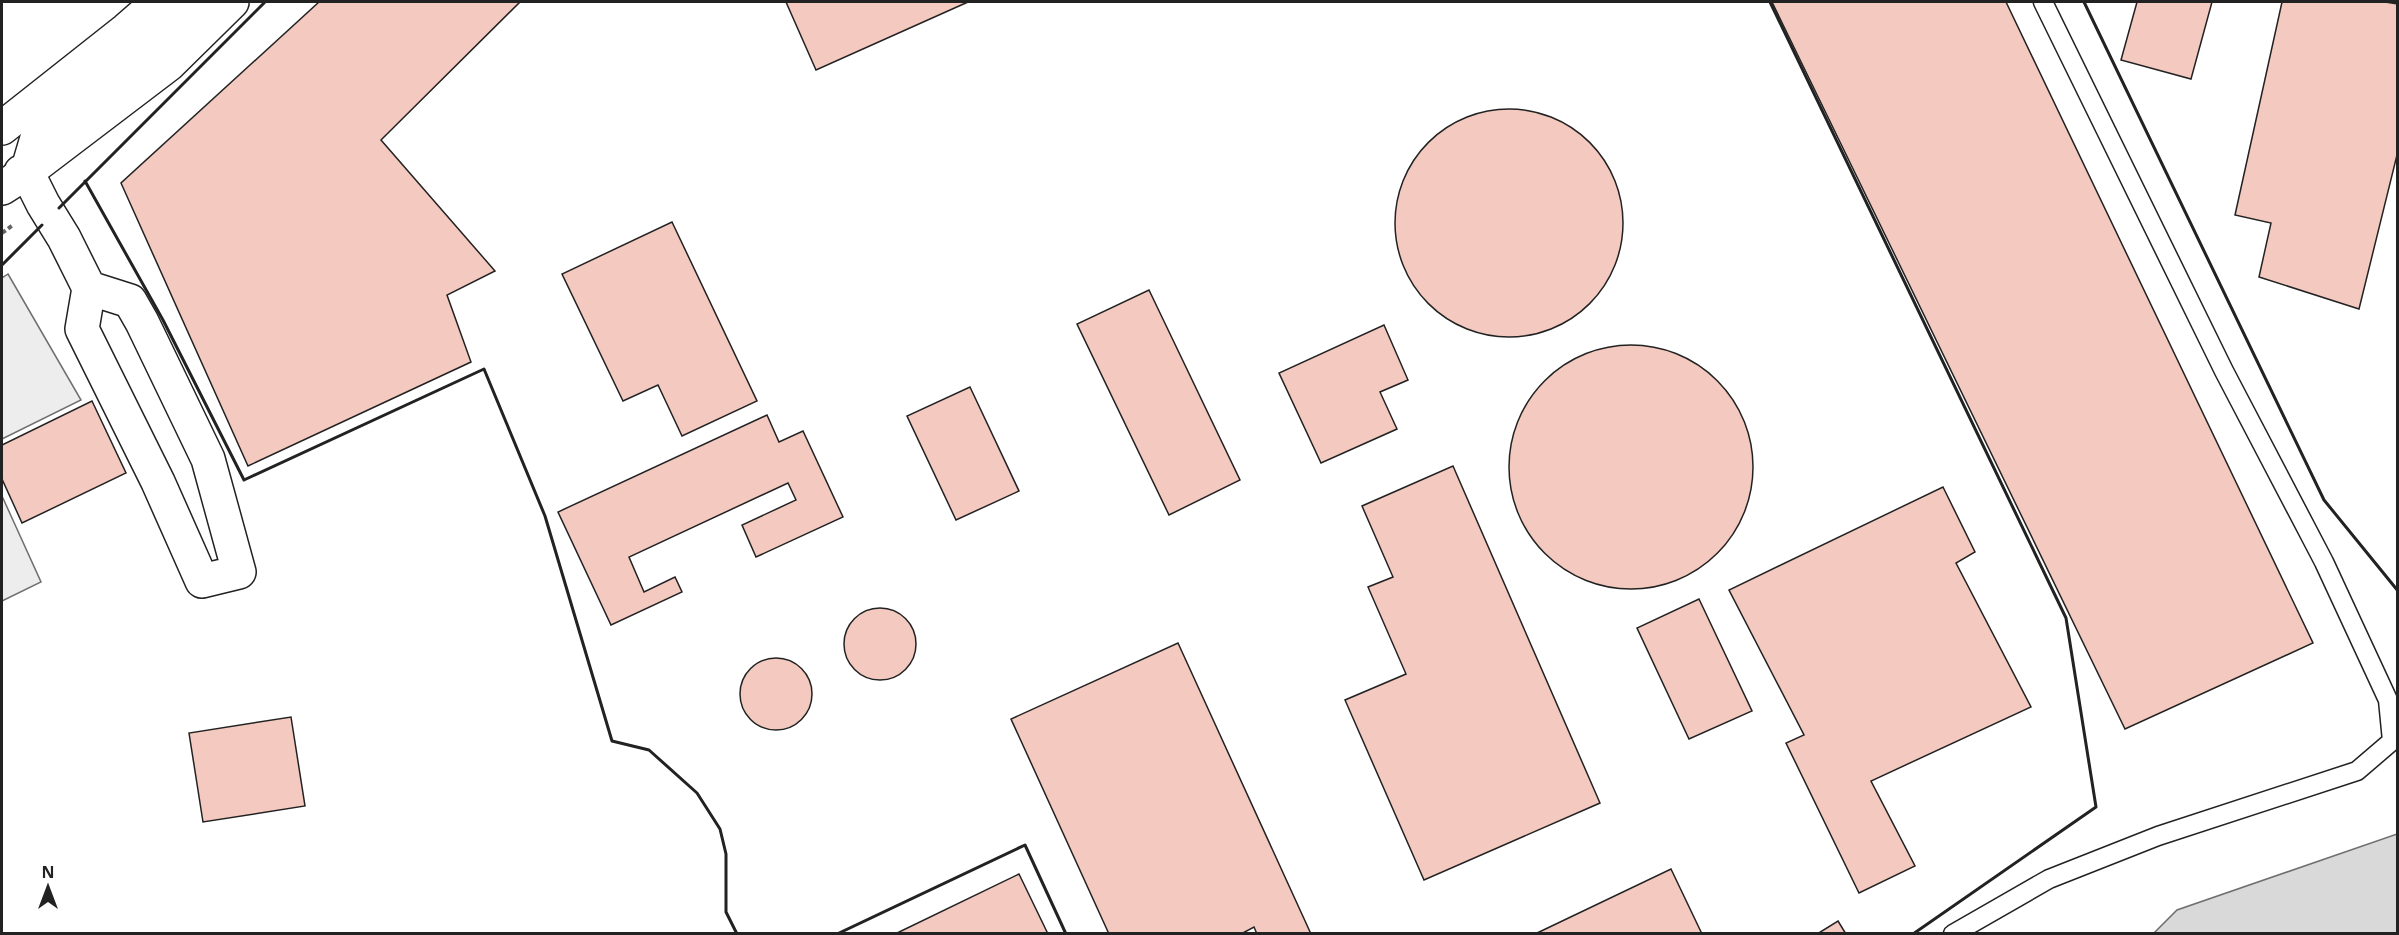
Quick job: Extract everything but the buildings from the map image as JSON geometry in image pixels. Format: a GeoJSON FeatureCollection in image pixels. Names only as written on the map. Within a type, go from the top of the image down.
{"type":"FeatureCollection","features":[{"type":"Feature","properties":{"kind":"street"},"geometry":{"type":"LineString","coordinates":[[2,128],[158,2]]}},
{"type":"Feature","properties":{"kind":"street"},"geometry":{"type":"LineString","coordinates":[[10,177],[40,128],[148,44],[194,2]]}},
{"type":"Feature","properties":{"kind":"street"},"geometry":{"type":"LineString","coordinates":[[10,177],[169,64],[232,2]]}},
{"type":"Feature","properties":{"kind":"street"},"geometry":{"type":"LineString","coordinates":[[10,177],[43,204],[64,238],[89,288],[82,328],[159,482],[202,581],[239,572],[208,459],[142,322],[130,301],[89,288]]}},
{"type":"Feature","properties":{"kind":"lane"},"geometry":{"type":"LineString","coordinates":[[1953,933],[2049,879],[2158,836],[2356,771],[2392,741],[2388,700],[2324,562],[2224,371],[2043,2]]}},
{"type":"Feature","properties":{"kind":"shaded area"},"geometry":{"type":"Polygon","coordinates":[[[8,274],[81,400],[2,439],[2,278],[8,274]]]}},
{"type":"Feature","properties":{"kind":"shaded area"},"geometry":{"type":"Polygon","coordinates":[[[2,496],[41,582],[2,601],[2,496]]]}},
{"type":"Feature","properties":{"kind":"shaded area"},"geometry":{"type":"Polygon","coordinates":[[[2397,834],[2397,933],[2154,933],[2177,910],[2397,834]]]}},
{"type":"Feature","properties":{"kind":"wall"},"geometry":{"type":"LineString","coordinates":[[59,208],[265,2]]}},
{"type":"Feature","properties":{"kind":"wall"},"geometry":{"type":"LineString","coordinates":[[1770,2],[2066,618],[2096,807],[1913,934]]}},
{"type":"Feature","properties":{"kind":"wall"},"geometry":{"type":"LineString","coordinates":[[2084,2],[2324,500],[2398,591]]}},
{"type":"Feature","properties":{"kind":"wall"},"geometry":{"type":"LineString","coordinates":[[85,181],[163,320],[244,480],[484,369],[545,516],[612,741],[649,750],[697,793],[720,829],[726,854],[726,912],[737,934]]}},
{"type":"Feature","properties":{"kind":"wall"},"geometry":{"type":"LineString","coordinates":[[2,265],[42,225]]}},
{"type":"Feature","properties":{"kind":"wall"},"geometry":{"type":"LineString","coordinates":[[837,934],[1025,845],[1066,934]]}}]}
